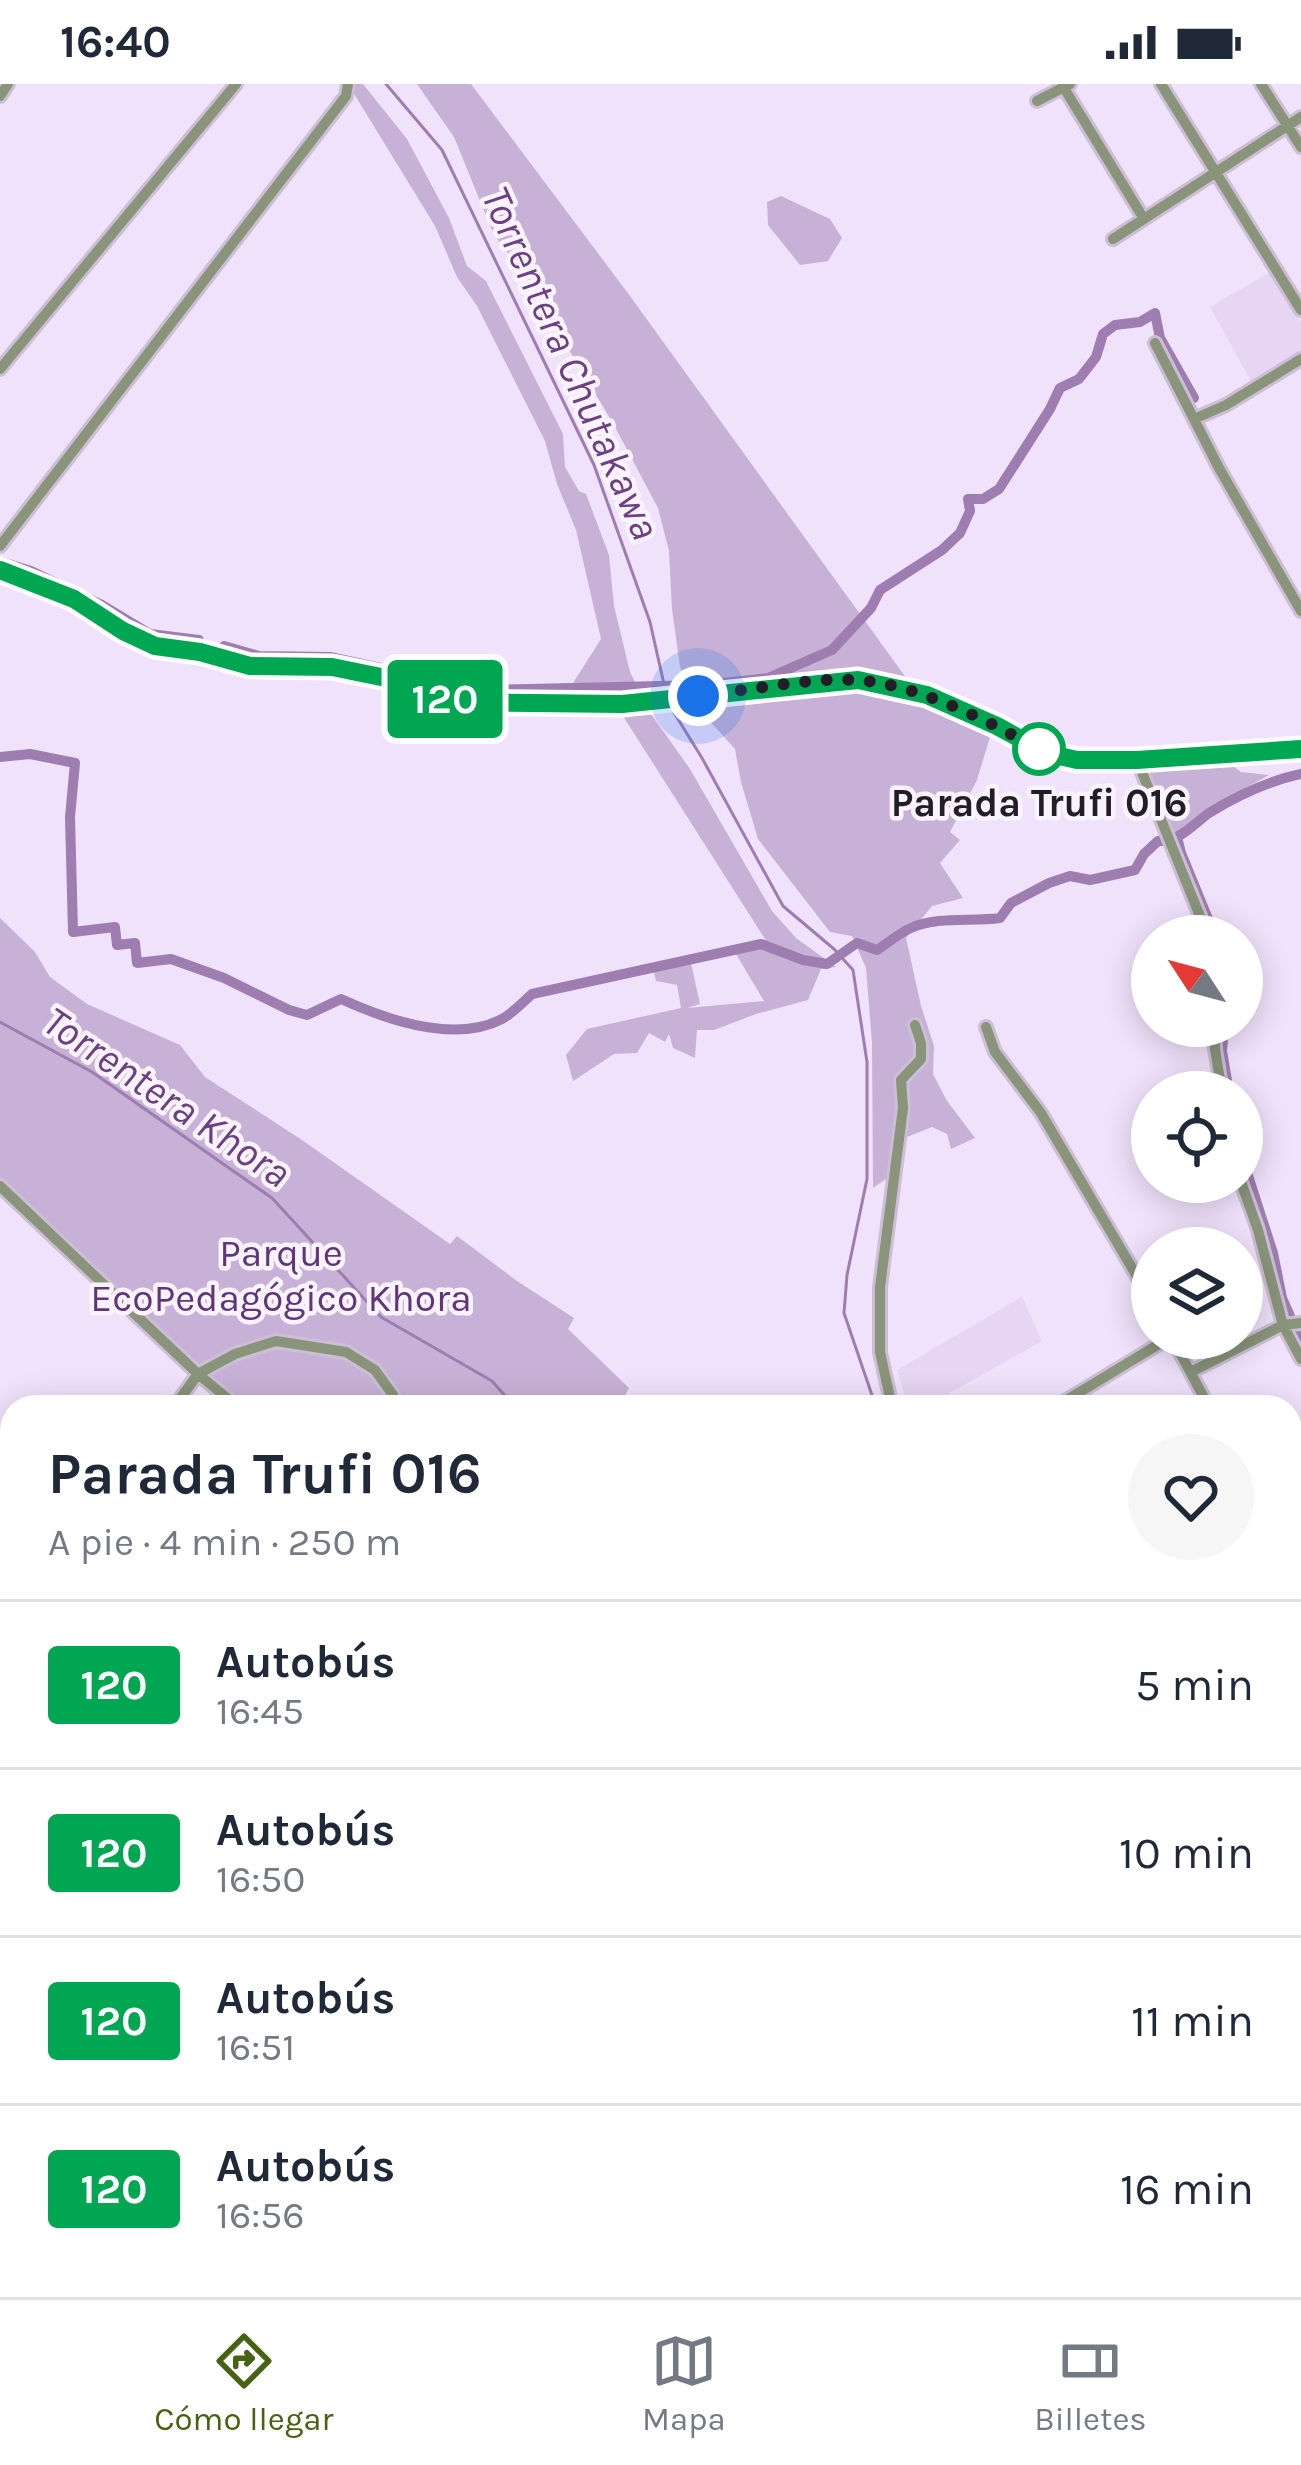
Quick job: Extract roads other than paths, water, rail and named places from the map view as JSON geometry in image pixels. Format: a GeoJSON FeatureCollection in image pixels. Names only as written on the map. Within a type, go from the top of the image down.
{"type":"FeatureCollection","features":[{"type":"Feature","properties":{"kind":"street"},"geometry":{"type":"LineString","coordinates":[[0,96],[8,84]]}},
{"type":"Feature","properties":{"kind":"street"},"geometry":{"type":"LineString","coordinates":[[0,369],[236,84]]}},
{"type":"Feature","properties":{"kind":"street"},"geometry":{"type":"LineString","coordinates":[[0,546],[347,90],[339,84]]}},
{"type":"Feature","properties":{"kind":"street"},"geometry":{"type":"LineString","coordinates":[[1162,84],[1301,310]]}},
{"type":"Feature","properties":{"kind":"street"},"geometry":{"type":"LineString","coordinates":[[1261,84],[1301,147]]}},
{"type":"Feature","properties":{"kind":"street"},"geometry":{"type":"LineString","coordinates":[[1037,101],[1067,86],[1144,219]]}},
{"type":"Feature","properties":{"kind":"street"},"geometry":{"type":"LineString","coordinates":[[1114,239],[1301,117]]}},
{"type":"Feature","properties":{"kind":"street"},"geometry":{"type":"LineString","coordinates":[[1155,343],[1301,610]]}},
{"type":"Feature","properties":{"kind":"street"},"geometry":{"type":"LineString","coordinates":[[1193,419],[1297,362],[1301,377]]}},
{"type":"Feature","properties":{"kind":"street"},"geometry":{"type":"LineString","coordinates":[[0,571],[74,599],[155,646],[250,666],[332,667],[386,678],[452,702],[622,704],[858,680],[927,695],[1046,753],[1077,760],[1301,749]]}},
{"type":"Feature","properties":{"kind":"street"},"geometry":{"type":"LineString","coordinates":[[1137,760],[1200,915]]}},
{"type":"Feature","properties":{"kind":"street"},"geometry":{"type":"LineString","coordinates":[[889,1395],[880,1352],[880,1287],[903,1108],[901,1080],[922,1059],[916,1025]]}},
{"type":"Feature","properties":{"kind":"street"},"geometry":{"type":"LineString","coordinates":[[986,1027],[995,1052],[1052,1132],[1131,1266]]}},
{"type":"Feature","properties":{"kind":"street"},"geometry":{"type":"LineString","coordinates":[[0,1186],[223,1395]]}},
{"type":"Feature","properties":{"kind":"street"},"geometry":{"type":"LineString","coordinates":[[1248,1203],[1283,1325],[1301,1359]]}},
{"type":"Feature","properties":{"kind":"street"},"geometry":{"type":"LineString","coordinates":[[1191,1372],[1283,1325],[1301,1324]]}},
{"type":"Feature","properties":{"kind":"street"},"geometry":{"type":"LineString","coordinates":[[183,1395],[198,1374],[235,1354],[276,1341],[346,1352],[375,1370],[392,1395]]}},
{"type":"Feature","properties":{"kind":"street"},"geometry":{"type":"LineString","coordinates":[[1075,1395],[1136,1359]]}},
{"type":"Feature","properties":{"kind":"street"},"geometry":{"type":"LineString","coordinates":[[1183,1359],[1203,1395]]}},
{"type":"Feature","properties":{"kind":"waterway","name":"Torrentera Chutakawa"},"geometry":{"type":"LineString","coordinates":[[386,84],[442,150],[594,465],[650,622],[666,693]]}},
{"type":"Feature","properties":{"kind":"waterway"},"geometry":{"type":"LineString","coordinates":[[224,646],[259,656],[330,657],[482,690],[704,685],[768,678],[832,650],[871,608],[880,590],[960,533],[970,511],[968,499],[983,499],[999,489],[1060,388],[1079,379],[1096,357],[1103,334],[1115,325],[1140,322],[1155,313],[1160,338],[1194,398]]}},
{"type":"Feature","properties":{"kind":"waterway"},"geometry":{"type":"LineString","coordinates":[[2,562],[102,605],[150,634],[199,640]]}},
{"type":"Feature","properties":{"kind":"waterway","name":"Torrentera Chutakawa"},"geometry":{"type":"LineString","coordinates":[[668,703],[783,906],[853,970],[867,1062],[867,1179],[844,1313],[872,1395]]}},
{"type":"Feature","properties":{"kind":"waterway"},"geometry":{"type":"LineString","coordinates":[[0,757],[30,754],[75,763],[70,817],[73,932],[115,927],[117,945],[135,943],[137,963],[171,959],[307,1015],[341,999],[400,1021],[442,1029],[483,1026],[502,1019],[532,994],[761,944],[827,964],[857,943],[877,950],[921,924],[1000,918],[1011,903],[1070,876],[1090,880],[1135,870],[1158,841],[1167,841]]}},
{"type":"Feature","properties":{"kind":"waterway"},"geometry":{"type":"LineString","coordinates":[[1206,915],[1177,837],[1242,795],[1301,774]]}},
{"type":"Feature","properties":{"kind":"waterway","name":"Torrentera Khora"},"geometry":{"type":"LineString","coordinates":[[0,1022],[92,1072],[272,1198],[381,1317],[492,1381],[504,1395]]}},
{"type":"Feature","properties":{"kind":"waterway"},"geometry":{"type":"LineString","coordinates":[[1222,1047],[1225,1071]]}},
{"type":"Feature","properties":{"kind":"waterway"},"geometry":{"type":"LineString","coordinates":[[1257,1203],[1290,1316]]}},
{"type":"Feature","properties":{"kind":"waterway"},"geometry":{"type":"LineString","coordinates":[[1297,1332],[1301,1339]]}},
{"type":"Feature","properties":{"kind":"place","name":"Parada Trufi 016"},"geometry":{"type":"Point","coordinates":[1039,749]}},
{"type":"Feature","properties":{"kind":"park label","name":"Parque EcoPedagógico Khora"},"geometry":{"type":"Point","coordinates":[281,1276]}}]}
